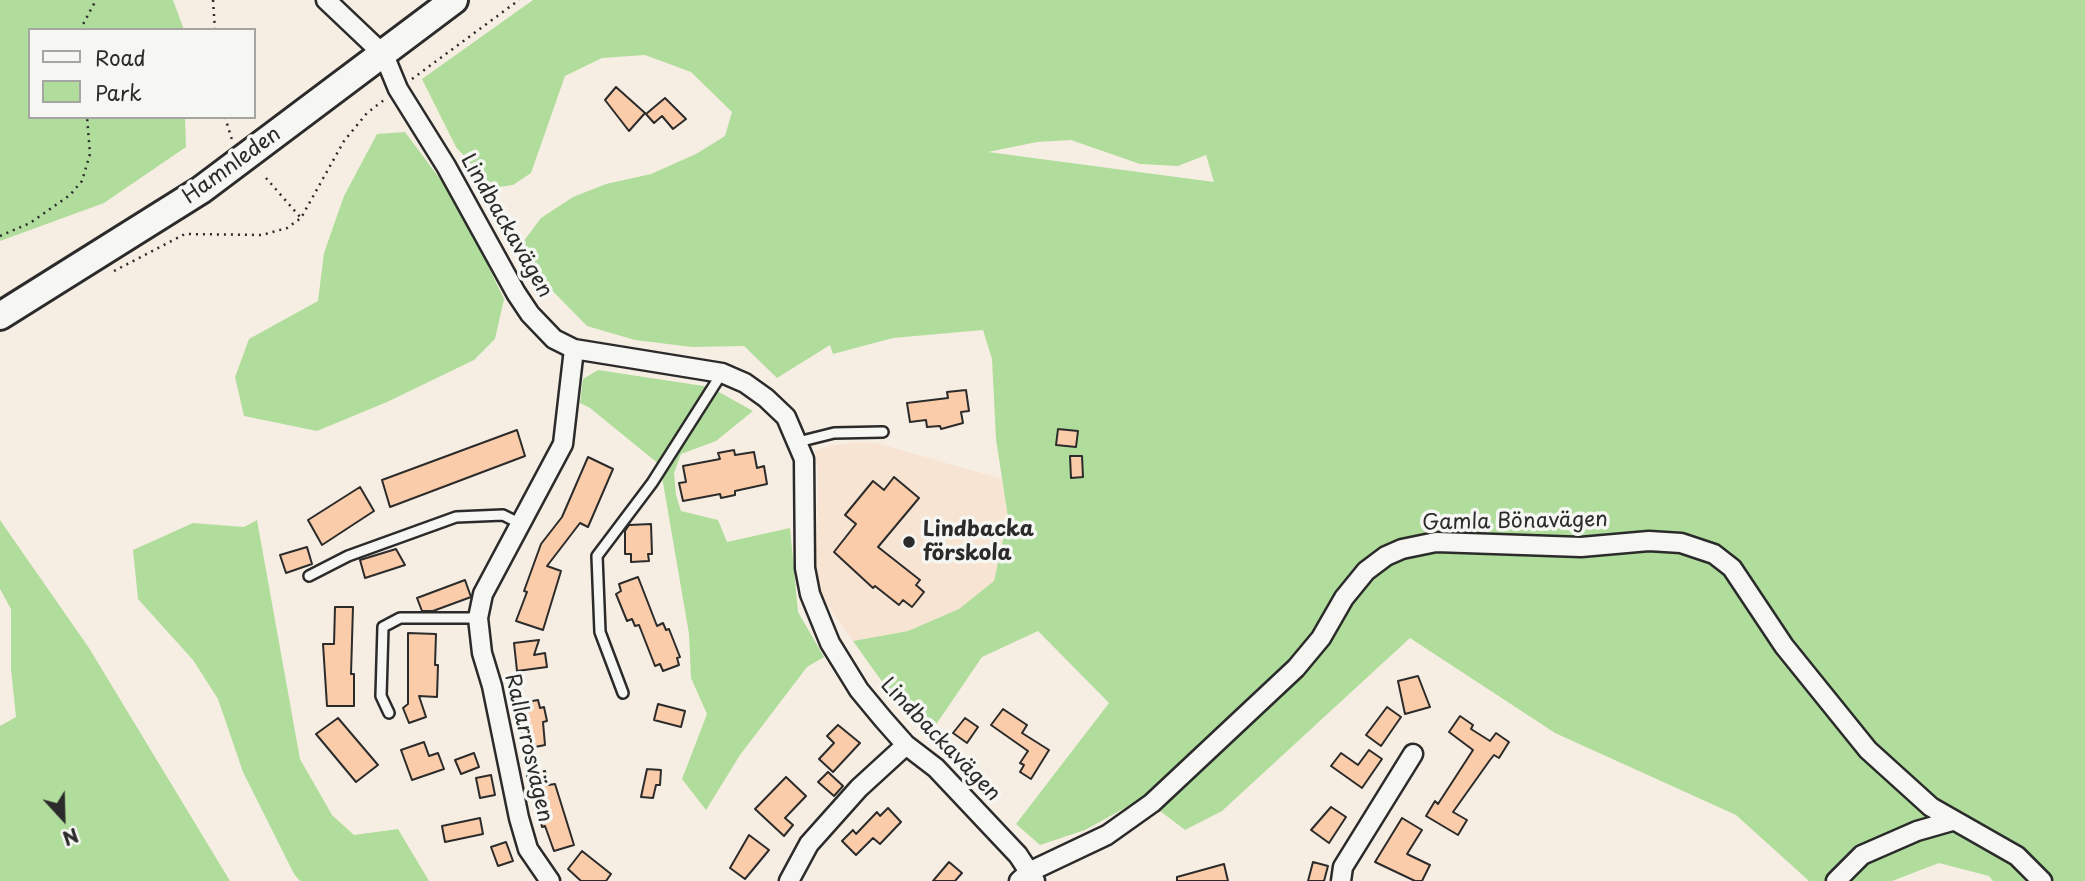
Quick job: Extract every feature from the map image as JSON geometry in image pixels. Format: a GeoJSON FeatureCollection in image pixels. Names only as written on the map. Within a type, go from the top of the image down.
{"type":"FeatureCollection","features":[{"type":"Feature","properties":{"kind":"main road","name":"Hamnleden"},"geometry":{"type":"LineString","coordinates":[[0,316],[201,190],[454,0]]}},
{"type":"Feature","properties":{"kind":"street"},"geometry":{"type":"LineString","coordinates":[[326,0],[384,55]]}},
{"type":"Feature","properties":{"kind":"street","name":"Lindbackavägen"},"geometry":{"type":"LineString","coordinates":[[384,55],[404,84],[446,166],[530,314],[554,339],[574,349],[722,373],[745,383],[786,417],[804,459],[806,480],[803,552],[810,594],[830,643],[859,690],[906,745],[936,768],[1018,855],[1028,878]]}},
{"type":"Feature","properties":{"kind":"street","name":"Rallarrosvägen"},"geometry":{"type":"LineString","coordinates":[[550,881],[528,849],[519,818],[492,686],[482,653],[478,618],[483,594],[563,444],[574,349]]}},
{"type":"Feature","properties":{"kind":"street","name":"Gamla Bönavägen"},"geometry":{"type":"LineString","coordinates":[[1028,878],[1107,835],[1152,803],[1296,668],[1321,638],[1344,598],[1366,571],[1402,549],[1436,542],[1581,547],[1649,541],[1681,543],[1714,554],[1732,568],[1801,668],[1868,750],[1931,807],[2017,856],[2042,881]]}},
{"type":"Feature","properties":{"kind":"street"},"geometry":{"type":"LineString","coordinates":[[789,881],[809,844],[859,788],[906,745]]}},
{"type":"Feature","properties":{"kind":"street"},"geometry":{"type":"LineString","coordinates":[[1341,881],[1343,867],[1413,754]]}},
{"type":"Feature","properties":{"kind":"street"},"geometry":{"type":"LineString","coordinates":[[1836,881],[1862,855],[1917,831],[1952,821]]}},
{"type":"Feature","properties":{"kind":"lane"},"geometry":{"type":"LineString","coordinates":[[623,693],[600,632],[597,556],[652,484],[722,373]]}},
{"type":"Feature","properties":{"kind":"lane"},"geometry":{"type":"LineString","coordinates":[[798,442],[834,433],[883,432]]}},
{"type":"Feature","properties":{"kind":"lane"},"geometry":{"type":"LineString","coordinates":[[309,576],[348,556],[456,517],[503,515],[521,524]]}},
{"type":"Feature","properties":{"kind":"lane"},"geometry":{"type":"LineString","coordinates":[[389,713],[381,696],[383,627],[400,618],[478,618]]}},
{"type":"Feature","properties":{"kind":"path"},"geometry":{"type":"LineString","coordinates":[[81,28],[96,0]]}},
{"type":"Feature","properties":{"kind":"path"},"geometry":{"type":"LineString","coordinates":[[213,0],[215,28]]}},
{"type":"Feature","properties":{"kind":"path"},"geometry":{"type":"LineString","coordinates":[[105,276],[185,234],[262,235],[287,228],[301,218],[344,141],[367,113],[519,0]]}},
{"type":"Feature","properties":{"kind":"path"},"geometry":{"type":"LineString","coordinates":[[404,84],[416,90]]}},
{"type":"Feature","properties":{"kind":"path"},"geometry":{"type":"LineString","coordinates":[[0,236],[30,223],[70,195],[82,181],[90,154],[87,119]]}},
{"type":"Feature","properties":{"kind":"path"},"geometry":{"type":"LineString","coordinates":[[226,119],[232,140]]}},
{"type":"Feature","properties":{"kind":"path"},"geometry":{"type":"LineString","coordinates":[[266,178],[301,218]]}},
{"type":"Feature","properties":{"kind":"shaded area","name":"Lindbacka förskola"},"geometry":{"type":"Polygon","coordinates":[[[858,442],[877,443],[1002,479],[1008,517],[994,581],[959,609],[908,631],[853,641],[821,596],[816,563],[818,472],[815,451],[828,446],[858,442]]]}},
{"type":"Feature","properties":{"kind":"green space"},"geometry":{"type":"Polygon","coordinates":[[[0,0],[173,0],[183,28],[28,28],[28,119],[185,119],[186,147],[104,203],[0,241],[0,0]]]}},
{"type":"Feature","properties":{"kind":"green space"},"geometry":{"type":"Polygon","coordinates":[[[533,0],[2085,0],[2085,881],[1993,881],[1989,876],[1939,863],[1892,881],[1809,881],[1736,815],[1555,733],[1410,638],[1222,811],[1185,830],[1143,798],[1085,830],[1040,845],[1016,824],[1109,703],[1038,631],[982,657],[933,729],[893,697],[853,641],[908,631],[959,609],[994,581],[1008,517],[996,439],[992,359],[983,330],[893,338],[833,354],[830,345],[777,378],[744,346],[692,347],[635,340],[587,326],[533,271],[520,246],[541,218],[573,197],[606,184],[651,174],[696,154],[725,136],[732,112],[691,72],[645,55],[602,58],[565,76],[531,173],[513,185],[492,188],[456,147],[422,79],[533,0]],[[1071,140],[1037,142],[988,152],[1214,182],[1206,155],[1178,166],[1140,164],[1071,140]]]}},
{"type":"Feature","properties":{"kind":"green space"},"geometry":{"type":"Polygon","coordinates":[[[405,132],[458,203],[504,299],[495,339],[474,360],[387,402],[317,431],[244,416],[235,377],[249,339],[318,301],[324,253],[344,196],[377,134],[405,132]]]}},
{"type":"Feature","properties":{"kind":"green space"},"geometry":{"type":"Polygon","coordinates":[[[598,370],[710,387],[753,411],[716,441],[681,454],[674,473],[676,495],[681,511],[718,520],[727,542],[790,528],[798,612],[824,657],[807,667],[740,755],[706,810],[682,779],[707,714],[691,678],[689,634],[660,465],[590,408],[580,403],[583,379],[598,370]]]}},
{"type":"Feature","properties":{"kind":"green space"},"geometry":{"type":"Polygon","coordinates":[[[0,520],[89,648],[230,881],[0,881],[0,726],[16,717],[11,669],[11,609],[0,589],[0,520]]]}},
{"type":"Feature","properties":{"kind":"green space"},"geometry":{"type":"Polygon","coordinates":[[[257,520],[300,759],[332,815],[354,835],[398,829],[429,881],[300,881],[243,772],[218,699],[193,660],[138,599],[133,550],[193,523],[244,527],[257,520]]]}},
{"type":"Feature","properties":{"kind":"building"},"geometry":{"type":"Polygon","coordinates":[[[616,87],[645,113],[629,131],[605,100],[616,87]]]}},
{"type":"Feature","properties":{"kind":"building"},"geometry":{"type":"Polygon","coordinates":[[[665,98],[686,119],[673,129],[662,116],[654,123],[646,114],[665,98]]]}},
{"type":"Feature","properties":{"kind":"building"},"geometry":{"type":"Polygon","coordinates":[[[966,390],[969,411],[961,412],[963,423],[941,429],[940,426],[927,427],[926,420],[910,422],[907,403],[948,398],[947,392],[966,390]]]}},
{"type":"Feature","properties":{"kind":"building"},"geometry":{"type":"Polygon","coordinates":[[[1058,429],[1078,431],[1076,447],[1056,445],[1058,429]]]}},
{"type":"Feature","properties":{"kind":"building"},"geometry":{"type":"Polygon","coordinates":[[[517,430],[525,456],[390,507],[382,480],[517,430]]]}},
{"type":"Feature","properties":{"kind":"building"},"geometry":{"type":"Polygon","coordinates":[[[734,450],[735,455],[754,452],[757,468],[764,466],[767,484],[735,491],[735,495],[721,498],[720,494],[683,501],[679,483],[686,482],[683,466],[720,459],[718,453],[734,450]]]}},
{"type":"Feature","properties":{"kind":"building"},"geometry":{"type":"Polygon","coordinates":[[[1070,456],[1082,456],[1083,477],[1071,478],[1070,456]]]}},
{"type":"Feature","properties":{"kind":"building"},"geometry":{"type":"Polygon","coordinates":[[[588,457],[613,469],[588,527],[580,523],[547,566],[561,571],[543,630],[516,621],[541,544],[562,517],[588,457]]]}},
{"type":"Feature","properties":{"kind":"building"},"geometry":{"type":"Polygon","coordinates":[[[894,477],[919,498],[878,547],[920,580],[916,585],[924,592],[912,607],[903,600],[899,605],[875,586],[873,588],[834,552],[856,524],[845,515],[873,481],[884,490],[894,477]]]}},
{"type":"Feature","properties":{"kind":"building"},"geometry":{"type":"Polygon","coordinates":[[[360,487],[374,511],[322,545],[308,520],[360,487]]]}},
{"type":"Feature","properties":{"kind":"building"},"geometry":{"type":"Polygon","coordinates":[[[651,524],[652,554],[648,554],[649,561],[631,562],[631,554],[625,554],[625,531],[629,525],[651,524]]]}},
{"type":"Feature","properties":{"kind":"building"},"geometry":{"type":"Polygon","coordinates":[[[307,547],[312,564],[286,573],[280,555],[307,547]]]}},
{"type":"Feature","properties":{"kind":"building"},"geometry":{"type":"Polygon","coordinates":[[[396,549],[405,565],[365,578],[360,560],[396,549]]]}},
{"type":"Feature","properties":{"kind":"building"},"geometry":{"type":"Polygon","coordinates":[[[638,577],[657,626],[663,623],[666,630],[669,629],[680,657],[677,658],[679,665],[663,671],[660,664],[655,666],[639,625],[635,626],[632,619],[627,621],[616,594],[621,591],[619,584],[638,577]]]}},
{"type":"Feature","properties":{"kind":"building"},"geometry":{"type":"Polygon","coordinates":[[[465,580],[471,597],[433,611],[422,611],[417,598],[465,580]]]}},
{"type":"Feature","properties":{"kind":"building"},"geometry":{"type":"Polygon","coordinates":[[[335,607],[353,607],[351,674],[354,674],[354,706],[327,706],[323,644],[334,644],[335,607]]]}},
{"type":"Feature","properties":{"kind":"building"},"geometry":{"type":"Polygon","coordinates":[[[408,633],[436,634],[435,665],[438,665],[437,697],[419,696],[426,717],[409,723],[403,708],[408,704],[408,633]]]}},
{"type":"Feature","properties":{"kind":"building"},"geometry":{"type":"Polygon","coordinates":[[[539,640],[534,655],[545,653],[547,667],[517,671],[514,643],[539,640]]]}},
{"type":"Feature","properties":{"kind":"building"},"geometry":{"type":"Polygon","coordinates":[[[1418,676],[1430,707],[1405,714],[1398,681],[1418,676]]]}},
{"type":"Feature","properties":{"kind":"building"},"geometry":{"type":"Polygon","coordinates":[[[538,700],[540,708],[544,707],[547,721],[543,722],[545,745],[525,749],[519,714],[523,714],[521,703],[538,700]]]}},
{"type":"Feature","properties":{"kind":"building"},"geometry":{"type":"Polygon","coordinates":[[[658,704],[685,711],[681,727],[654,720],[658,704]]]}},
{"type":"Feature","properties":{"kind":"building"},"geometry":{"type":"Polygon","coordinates":[[[1387,707],[1401,717],[1381,746],[1366,735],[1387,707]]]}},
{"type":"Feature","properties":{"kind":"building"},"geometry":{"type":"Polygon","coordinates":[[[1003,709],[1027,725],[1022,733],[1049,750],[1031,779],[1020,772],[1024,765],[1020,763],[1028,751],[991,725],[1003,709]]]}},
{"type":"Feature","properties":{"kind":"building"},"geometry":{"type":"Polygon","coordinates":[[[1460,716],[1473,725],[1471,729],[1490,741],[1496,733],[1509,742],[1499,758],[1494,755],[1453,812],[1467,820],[1458,835],[1426,816],[1435,801],[1438,804],[1473,750],[1449,732],[1460,716]]]}},
{"type":"Feature","properties":{"kind":"building"},"geometry":{"type":"Polygon","coordinates":[[[338,718],[378,765],[356,782],[316,734],[338,718]]]}},
{"type":"Feature","properties":{"kind":"building"},"geometry":{"type":"Polygon","coordinates":[[[965,718],[978,727],[967,743],[953,733],[965,718]]]}},
{"type":"Feature","properties":{"kind":"building"},"geometry":{"type":"Polygon","coordinates":[[[838,725],[860,743],[833,772],[819,759],[834,743],[827,736],[838,725]]]}},
{"type":"Feature","properties":{"kind":"building"},"geometry":{"type":"Polygon","coordinates":[[[424,742],[429,756],[438,753],[444,769],[412,780],[401,750],[424,742]]]}},
{"type":"Feature","properties":{"kind":"building"},"geometry":{"type":"Polygon","coordinates":[[[1369,750],[1382,759],[1362,788],[1331,766],[1341,753],[1358,765],[1369,750]]]}},
{"type":"Feature","properties":{"kind":"building"},"geometry":{"type":"Polygon","coordinates":[[[474,753],[479,767],[461,774],[455,760],[474,753]]]}},
{"type":"Feature","properties":{"kind":"building"},"geometry":{"type":"Polygon","coordinates":[[[647,769],[661,770],[660,785],[656,785],[653,798],[641,797],[647,769]]]}},
{"type":"Feature","properties":{"kind":"building"},"geometry":{"type":"Polygon","coordinates":[[[545,771],[548,785],[555,784],[574,845],[554,851],[545,826],[542,827],[527,776],[545,771]]]}},
{"type":"Feature","properties":{"kind":"building"},"geometry":{"type":"Polygon","coordinates":[[[828,772],[843,786],[834,796],[818,782],[828,772]]]}},
{"type":"Feature","properties":{"kind":"building"},"geometry":{"type":"Polygon","coordinates":[[[491,775],[495,795],[480,798],[476,778],[491,775]]]}},
{"type":"Feature","properties":{"kind":"building"},"geometry":{"type":"Polygon","coordinates":[[[786,777],[806,796],[785,818],[793,825],[784,836],[755,809],[786,777]]]}},
{"type":"Feature","properties":{"kind":"building"},"geometry":{"type":"Polygon","coordinates":[[[1331,807],[1346,817],[1329,843],[1311,830],[1331,807]]]}},
{"type":"Feature","properties":{"kind":"building"},"geometry":{"type":"Polygon","coordinates":[[[888,808],[901,822],[880,844],[873,838],[856,855],[842,841],[853,830],[856,834],[877,812],[880,816],[888,808]]]}},
{"type":"Feature","properties":{"kind":"building"},"geometry":{"type":"Polygon","coordinates":[[[480,818],[483,834],[445,842],[442,826],[480,818]]]}},
{"type":"Feature","properties":{"kind":"building"},"geometry":{"type":"Polygon","coordinates":[[[1402,818],[1422,830],[1407,854],[1430,865],[1422,881],[1415,881],[1375,862],[1402,818]]]}},
{"type":"Feature","properties":{"kind":"building"},"geometry":{"type":"Polygon","coordinates":[[[749,835],[769,850],[745,879],[730,868],[749,835]]]}},
{"type":"Feature","properties":{"kind":"building"},"geometry":{"type":"Polygon","coordinates":[[[506,842],[513,861],[498,866],[491,847],[506,842]]]}},
{"type":"Feature","properties":{"kind":"building"},"geometry":{"type":"Polygon","coordinates":[[[582,851],[611,874],[606,881],[581,881],[568,869],[582,851]]]}},
{"type":"Feature","properties":{"kind":"building"},"geometry":{"type":"Polygon","coordinates":[[[949,862],[962,873],[955,881],[933,881],[949,862]]]}},
{"type":"Feature","properties":{"kind":"building"},"geometry":{"type":"Polygon","coordinates":[[[1313,862],[1328,866],[1324,881],[1308,881],[1313,862]]]}},
{"type":"Feature","properties":{"kind":"building"},"geometry":{"type":"Polygon","coordinates":[[[1224,864],[1228,881],[1177,881],[1177,877],[1224,864]]]}},
{"type":"Feature","properties":{"kind":"place","name":"Lindbacka förskola"},"geometry":{"type":"Point","coordinates":[909,542]}}]}
